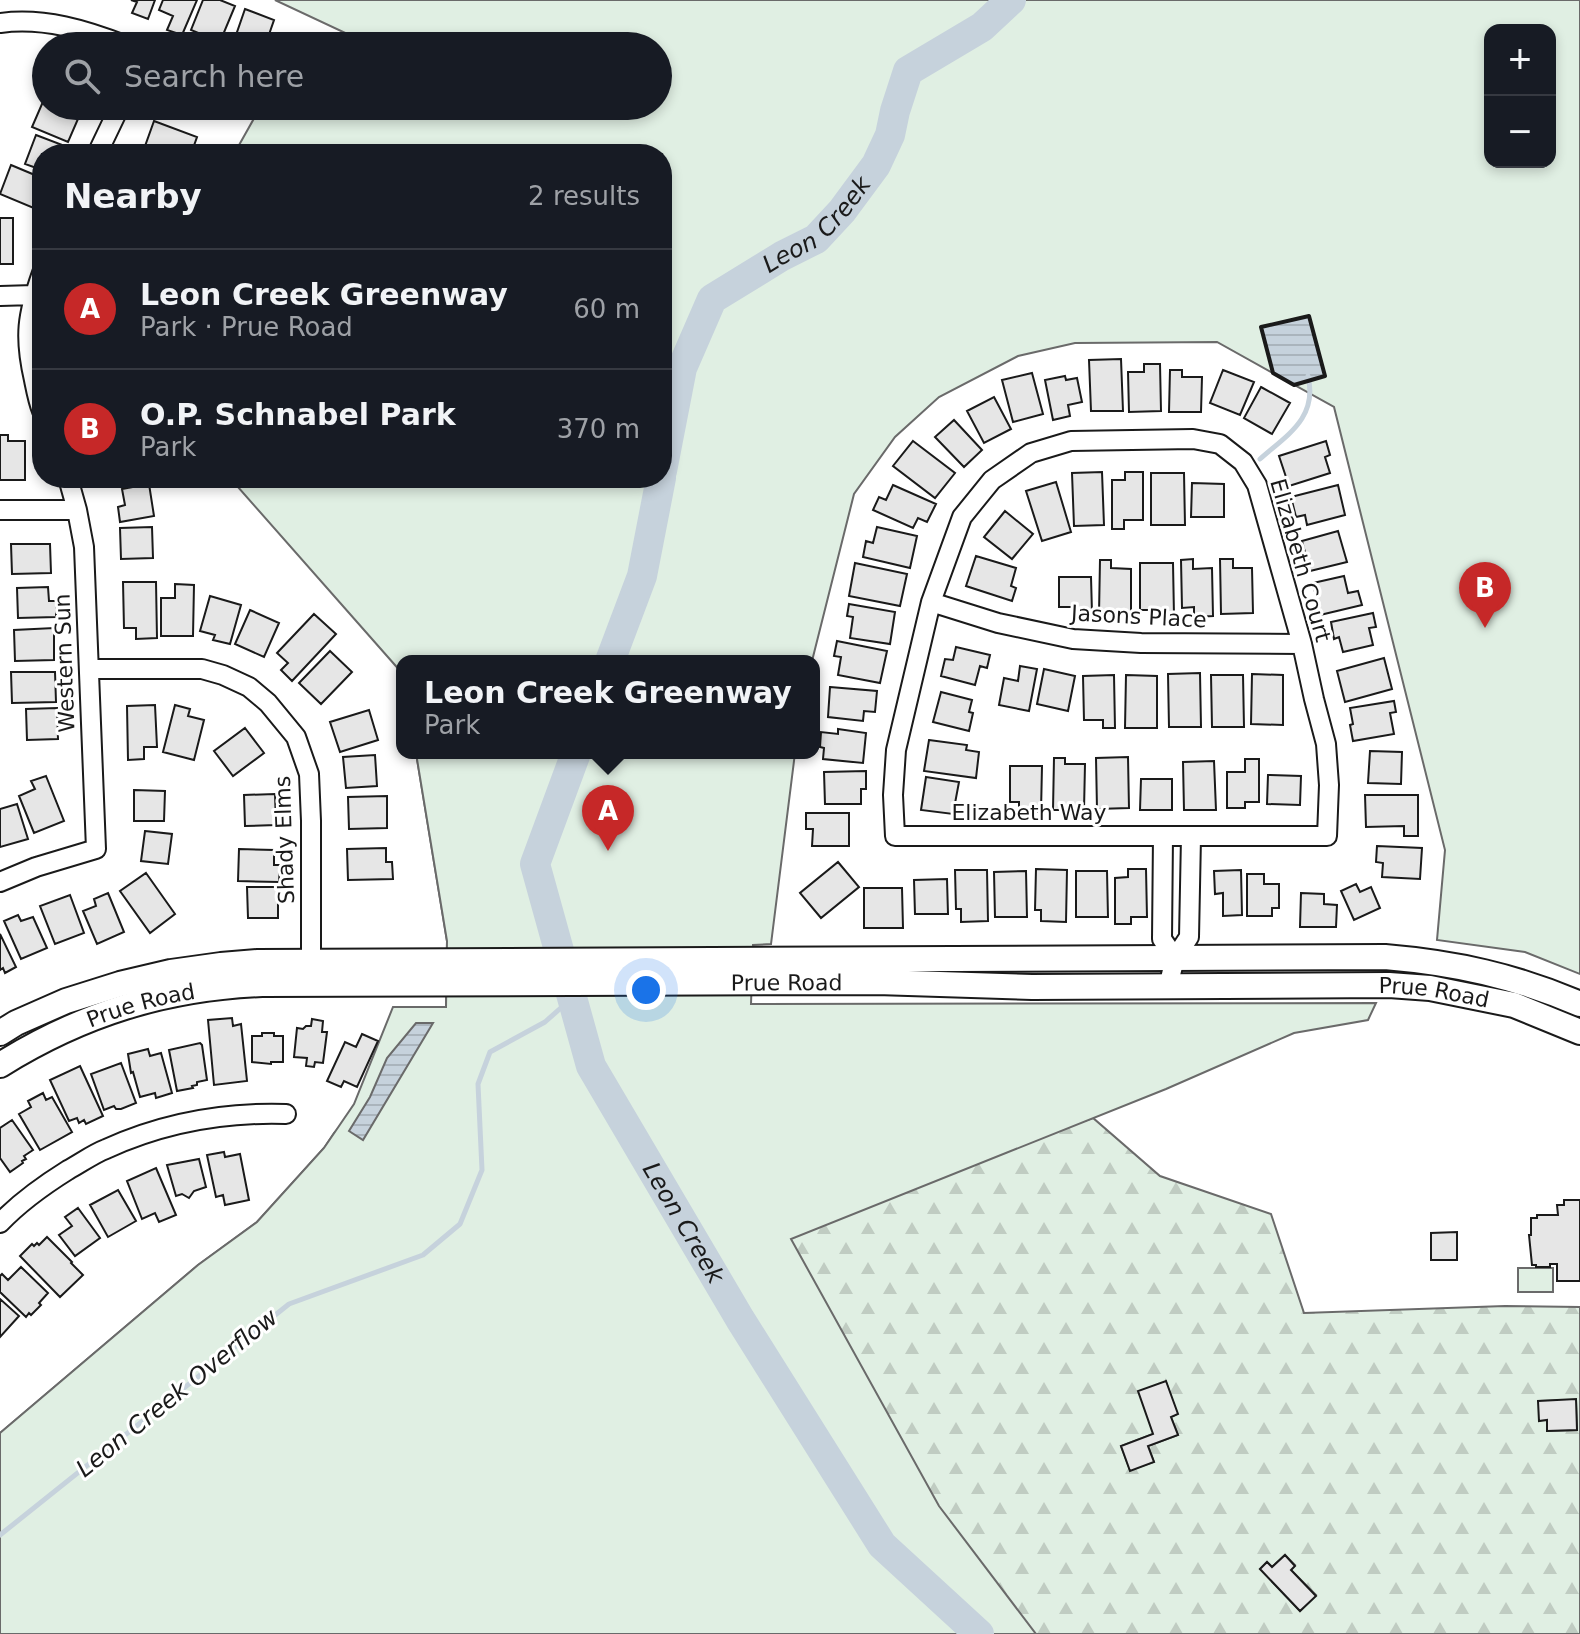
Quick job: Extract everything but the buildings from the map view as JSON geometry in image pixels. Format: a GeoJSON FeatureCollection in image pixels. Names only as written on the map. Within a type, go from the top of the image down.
{"type":"FeatureCollection","features":[{"type":"Feature","properties":{"kind":"main road","name":"Prue Road"},"geometry":{"type":"LineString","coordinates":[[0,1033],[66,1001],[120,984],[221,965],[311,972],[764,971],[1175,958],[1385,957],[1469,967],[1522,981],[1580,1004]]}},
{"type":"Feature","properties":{"kind":"main road","name":"Prue Road"},"geometry":{"type":"LineString","coordinates":[[764,971],[877,982],[1032,987],[1389,985],[1430,988],[1514,1005],[1580,1032]]}},
{"type":"Feature","properties":{"kind":"main road","name":"Prue Road"},"geometry":{"type":"LineString","coordinates":[[0,1065],[76,1024],[134,1003],[190,990],[311,972]]}},
{"type":"Feature","properties":{"kind":"street"},"geometry":{"type":"LineString","coordinates":[[0,23],[54,23],[91,32]]}},
{"type":"Feature","properties":{"kind":"street"},"geometry":{"type":"LineString","coordinates":[[102,144],[113,120]]}},
{"type":"Feature","properties":{"kind":"street"},"geometry":{"type":"LineString","coordinates":[[0,296],[32,295]]}},
{"type":"Feature","properties":{"kind":"street"},"geometry":{"type":"LineString","coordinates":[[32,303],[27,324],[27,352],[32,372]]}},
{"type":"Feature","properties":{"kind":"street","name":"Elizabeth Court"},"geometry":{"type":"LineString","coordinates":[[895,836],[893,795],[896,750],[931,602],[962,517],[992,480],[1031,453],[1071,441],[1193,439],[1220,444],[1243,462],[1257,485],[1302,644],[1326,744],[1329,785],[1327,836]]}},
{"type":"Feature","properties":{"kind":"street","name":"Western Sun"},"geometry":{"type":"LineString","coordinates":[[0,882],[36,867],[96,849],[84,547],[71,488]]}},
{"type":"Feature","properties":{"kind":"street"},"geometry":{"type":"LineString","coordinates":[[0,510],[77,510]]}},
{"type":"Feature","properties":{"kind":"street","name":"Jasons Place"},"geometry":{"type":"LineString","coordinates":[[931,602],[998,623],[1073,639],[1141,643],[1302,644]]}},
{"type":"Feature","properties":{"kind":"street","name":"Shady Elms"},"geometry":{"type":"LineString","coordinates":[[89,669],[202,669],[223,675],[249,687],[268,703],[296,737],[309,774],[311,972]]}},
{"type":"Feature","properties":{"kind":"street","name":"Elizabeth Way"},"geometry":{"type":"LineString","coordinates":[[895,836],[1327,836]]}},
{"type":"Feature","properties":{"kind":"street"},"geometry":{"type":"LineString","coordinates":[[1163,836],[1162,939],[1175,958]]}},
{"type":"Feature","properties":{"kind":"street"},"geometry":{"type":"LineString","coordinates":[[1168,987],[1175,958],[1189,937],[1191,837]]}},
{"type":"Feature","properties":{"kind":"street"},"geometry":{"type":"LineString","coordinates":[[0,1223],[46,1184],[104,1149],[151,1131],[200,1119],[251,1113],[286,1114]]}},
{"type":"Feature","properties":{"kind":"green space"},"geometry":{"type":"Polygon","coordinates":[[[275,0],[1580,0],[1580,974],[1525,952],[1437,940],[1445,850],[1334,407],[1217,342],[1075,343],[1018,356],[939,397],[895,437],[854,494],[814,655],[396,655],[396,666],[239,488],[672,488],[672,144],[240,144],[253,120],[672,120],[672,32],[343,32],[275,0]]]}},
{"type":"Feature","properties":{"kind":"green space"},"geometry":{"type":"Polygon","coordinates":[[[417,759],[425,759],[699,939],[862,1194],[1093,1118],[1160,1176],[1271,1214],[1304,1313],[1505,1306],[1580,1307],[1580,1634],[0,1634],[0,1433],[198,1265],[257,1222],[446,1007],[447,941],[417,759]],[[1166,1382],[1153,1434],[1121,1446],[1130,1470],[1154,1462],[1148,1446],[1178,1435],[1171,1417],[1177,1414],[1166,1382]],[[1576,1400],[1539,1401],[1539,1420],[1547,1420],[1547,1431],[1577,1430],[1576,1400]],[[1285,1555],[1272,1567],[1267,1562],[1260,1569],[1300,1611],[1316,1595],[1291,1570],[1295,1565],[1285,1555]]]}},
{"type":"Feature","properties":{"kind":"green space"},"geometry":{"type":"Polygon","coordinates":[[[417,759],[794,759],[771,944],[753,945],[751,1004],[1376,1003],[1368,1020],[1294,1033],[1166,1089],[791,1239],[939,1506],[1036,1634],[0,1634],[0,1433],[198,1265],[257,1222],[324,1148],[354,1104],[393,1007],[446,1007],[447,941],[417,759]]]}},
{"type":"Feature","properties":{"kind":"green space"},"geometry":{"type":"Polygon","coordinates":[[[1518,1268],[1553,1268],[1553,1292],[1518,1292],[1518,1268]]]}},
{"type":"Feature","properties":{"kind":"shaded area"},"geometry":{"type":"Polygon","coordinates":[[[1309,316],[1325,376],[1294,385],[1273,373],[1261,327],[1309,316]]]}},
{"type":"Feature","properties":{"kind":"shaded area"},"geometry":{"type":"Polygon","coordinates":[[[416,1023],[433,1023],[363,1140],[349,1131],[370,1097],[387,1058],[416,1023]]]}},
{"type":"Feature","properties":{"kind":"waterway","name":"Leon Creek"},"geometry":{"type":"LineString","coordinates":[[672,420],[682,368],[712,299],[816,239],[842,211],[876,165],[890,135],[908,71],[982,27],[1011,0]]}},
{"type":"Feature","properties":{"kind":"waterway"},"geometry":{"type":"LineString","coordinates":[[1260,459],[1290,433],[1304,414],[1309,403],[1308,376]]}},
{"type":"Feature","properties":{"kind":"waterway","name":"Leon Creek"},"geometry":{"type":"LineString","coordinates":[[612,655],[642,576],[659,488]]}},
{"type":"Feature","properties":{"kind":"waterway","name":"Leon Creek"},"geometry":{"type":"LineString","coordinates":[[574,759],[535,864],[591,1066],[740,1319],[882,1545],[979,1634]]}},
{"type":"Feature","properties":{"kind":"waterway","name":"Leon Creek Overflow"},"geometry":{"type":"LineString","coordinates":[[0,1535],[289,1304],[423,1255],[460,1224],[482,1170],[478,1084],[490,1052],[545,1022],[572,998]]}},
{"type":"Feature","properties":{"kind":"wall"},"geometry":{"type":"LineString","coordinates":[[1309,316],[1325,376],[1294,385],[1273,373],[1261,327],[1309,316]]}},
{"type":"Feature","properties":{"kind":"place","name":"O.P. Schnabel Park"},"geometry":{"type":"Point","coordinates":[1485,628]}},
{"type":"Feature","properties":{"kind":"place","name":"Leon Creek Greenway"},"geometry":{"type":"Point","coordinates":[608,851]}}]}
